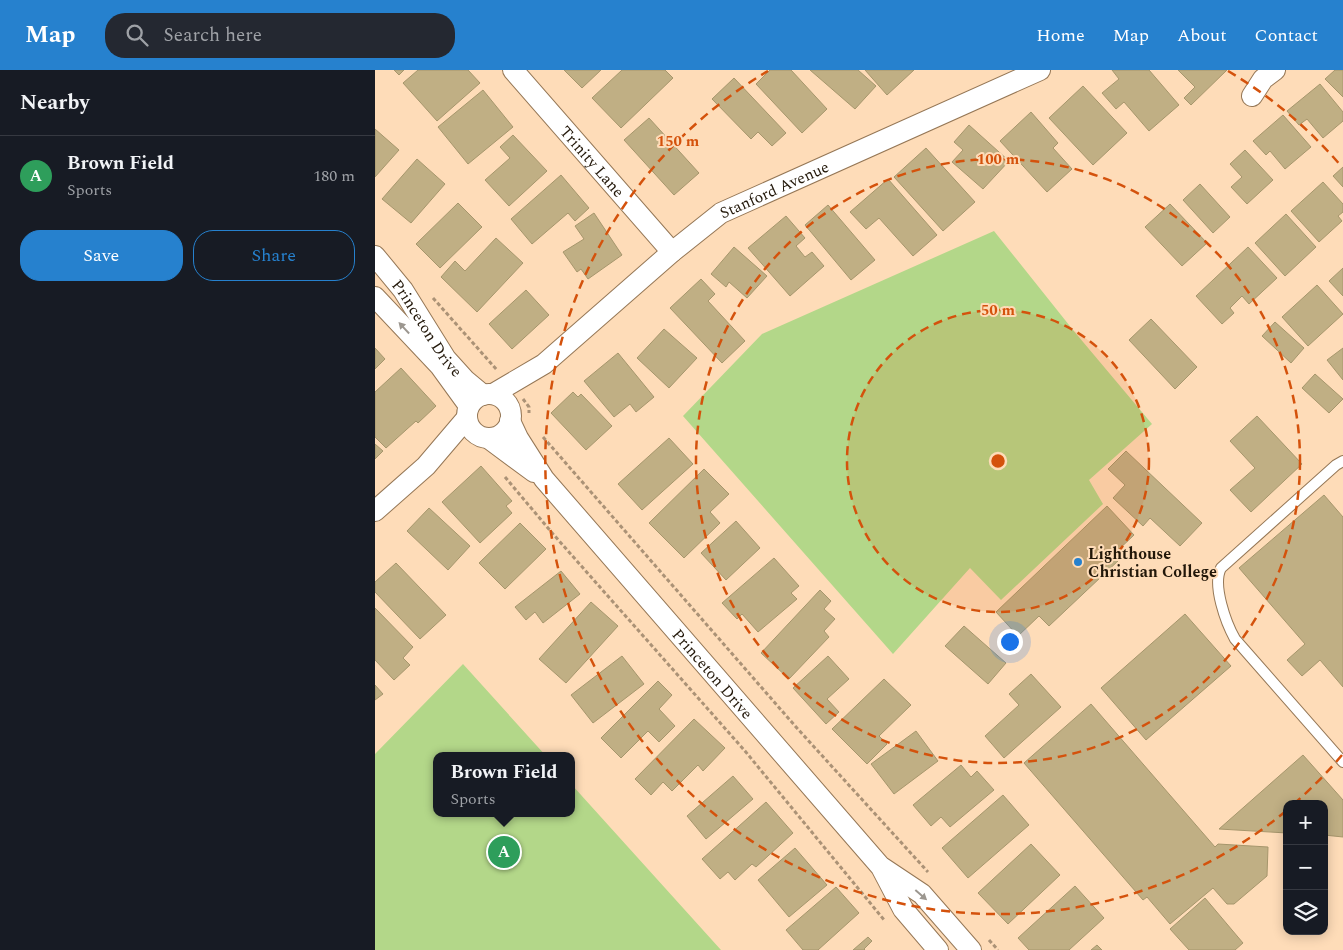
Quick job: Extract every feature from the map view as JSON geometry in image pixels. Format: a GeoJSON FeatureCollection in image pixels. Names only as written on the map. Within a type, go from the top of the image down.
{"type":"FeatureCollection","features":[{"type":"Feature","properties":{"kind":"street","name":"Trinity Lane"},"geometry":{"type":"LineString","coordinates":[[513,70],[672,252]]}},
{"type":"Feature","properties":{"kind":"street","name":"Stanford Avenue"},"geometry":{"type":"LineString","coordinates":[[499,405],[672,252],[708,222],[727,210],[1040,70]]}},
{"type":"Feature","properties":{"kind":"street"},"geometry":{"type":"LineString","coordinates":[[1252,96],[1268,72]]}},
{"type":"Feature","properties":{"kind":"street","name":"Princeton Drive"},"geometry":{"type":"LineString","coordinates":[[375,256],[403,290],[446,359],[465,380],[499,405],[544,480],[881,867],[903,909],[939,950]]}},
{"type":"Feature","properties":{"kind":"street","name":"Princeton Drive"},"geometry":{"type":"LineString","coordinates":[[375,297],[440,366],[499,405]]}},
{"type":"Feature","properties":{"kind":"street"},"geometry":{"type":"LineString","coordinates":[[375,511],[426,466],[499,405],[508,428],[503,433],[496,437],[484,437],[426,466]]}},
{"type":"Feature","properties":{"kind":"street","name":"Princeton Drive"},"geometry":{"type":"LineString","coordinates":[[499,405],[471,430],[484,437],[544,480]]}},
{"type":"Feature","properties":{"kind":"street","name":"Princeton Drive"},"geometry":{"type":"LineString","coordinates":[[881,867],[921,894],[978,943]]}},
{"type":"Feature","properties":{"kind":"lane"},"geometry":{"type":"LineString","coordinates":[[1343,461],[1221,568],[1217,580],[1230,631],[1235,639],[1343,762]]}},
{"type":"Feature","properties":{"kind":"path"},"geometry":{"type":"LineString","coordinates":[[429,293],[499,405]]}},
{"type":"Feature","properties":{"kind":"path"},"geometry":{"type":"LineString","coordinates":[[542,436],[802,734],[929,874]]}},
{"type":"Feature","properties":{"kind":"path"},"geometry":{"type":"LineString","coordinates":[[502,474],[745,751],[890,927]]}},
{"type":"Feature","properties":{"kind":"path"},"geometry":{"type":"LineString","coordinates":[[978,943],[998,950]]}},
{"type":"Feature","properties":{"kind":"green space"},"geometry":{"type":"Polygon","coordinates":[[[994,231],[1073,330],[1152,424],[1089,480],[1103,504],[1001,600],[970,568],[893,654],[683,416],[762,334],[994,231]]]}},
{"type":"Feature","properties":{"kind":"green space"},"geometry":{"type":"Polygon","coordinates":[[[463,664],[542,752],[433,752],[433,817],[575,817],[575,788],[721,950],[375,950],[375,754],[463,664]]]}},
{"type":"Feature","properties":{"kind":"building"},"geometry":{"type":"Polygon","coordinates":[[[394,70],[404,70],[399,75],[394,70]]]}},
{"type":"Feature","properties":{"kind":"building"},"geometry":{"type":"Polygon","coordinates":[[[418,70],[468,70],[480,83],[437,121],[403,83],[418,70]]]}},
{"type":"Feature","properties":{"kind":"building"},"geometry":{"type":"Polygon","coordinates":[[[564,70],[601,70],[582,88],[564,70]]]}},
{"type":"Feature","properties":{"kind":"building"},"geometry":{"type":"Polygon","coordinates":[[[622,70],[665,70],[673,78],[621,128],[592,98],[622,70]]]}},
{"type":"Feature","properties":{"kind":"building"},"geometry":{"type":"Polygon","coordinates":[[[770,70],[791,70],[827,109],[802,133],[756,84],[770,70]]]}},
{"type":"Feature","properties":{"kind":"building"},"geometry":{"type":"Polygon","coordinates":[[[810,70],[858,70],[876,86],[855,109],[810,70]]]}},
{"type":"Feature","properties":{"kind":"building"},"geometry":{"type":"Polygon","coordinates":[[[865,70],[914,70],[887,95],[865,70]]]}},
{"type":"Feature","properties":{"kind":"building"},"geometry":{"type":"Polygon","coordinates":[[[1112,70],[1149,70],[1179,105],[1149,131],[1124,102],[1116,109],[1102,93],[1119,79],[1112,70]]]}},
{"type":"Feature","properties":{"kind":"building"},"geometry":{"type":"Polygon","coordinates":[[[1178,70],[1227,70],[1191,105],[1184,98],[1195,87],[1178,70]]]}},
{"type":"Feature","properties":{"kind":"building"},"geometry":{"type":"Polygon","coordinates":[[[1335,70],[1343,70],[1343,97],[1325,79],[1335,70]]]}},
{"type":"Feature","properties":{"kind":"building"},"geometry":{"type":"Polygon","coordinates":[[[734,78],[786,133],[772,146],[758,132],[751,139],[712,99],[734,78]]]}},
{"type":"Feature","properties":{"kind":"building"},"geometry":{"type":"Polygon","coordinates":[[[1320,84],[1343,112],[1343,121],[1323,138],[1307,119],[1299,125],[1287,111],[1320,84]]]}},
{"type":"Feature","properties":{"kind":"building"},"geometry":{"type":"Polygon","coordinates":[[[1083,86],[1127,133],[1093,165],[1049,118],[1083,86]]]}},
{"type":"Feature","properties":{"kind":"building"},"geometry":{"type":"Polygon","coordinates":[[[483,90],[513,127],[468,164],[438,127],[483,90]]]}},
{"type":"Feature","properties":{"kind":"building"},"geometry":{"type":"Polygon","coordinates":[[[1031,112],[1058,143],[1053,148],[1072,169],[1047,192],[1000,141],[1031,112]]]}},
{"type":"Feature","properties":{"kind":"building"},"geometry":{"type":"Polygon","coordinates":[[[1283,115],[1311,147],[1285,169],[1270,151],[1266,155],[1253,141],[1283,115]]]}},
{"type":"Feature","properties":{"kind":"building"},"geometry":{"type":"Polygon","coordinates":[[[649,118],[699,173],[674,195],[624,140],[649,118]]]}},
{"type":"Feature","properties":{"kind":"building"},"geometry":{"type":"Polygon","coordinates":[[[969,125],[1009,161],[983,189],[952,162],[963,150],[954,142],[969,125]]]}},
{"type":"Feature","properties":{"kind":"building"},"geometry":{"type":"Polygon","coordinates":[[[375,129],[399,150],[375,177],[375,129]]]}},
{"type":"Feature","properties":{"kind":"building"},"geometry":{"type":"Polygon","coordinates":[[[513,135],[547,171],[509,206],[485,180],[510,158],[500,147],[513,135]]]}},
{"type":"Feature","properties":{"kind":"building"},"geometry":{"type":"Polygon","coordinates":[[[926,148],[975,202],[943,231],[894,177],[926,148]]]}},
{"type":"Feature","properties":{"kind":"building"},"geometry":{"type":"Polygon","coordinates":[[[1245,150],[1273,180],[1247,204],[1231,187],[1242,177],[1230,164],[1245,150]]]}},
{"type":"Feature","properties":{"kind":"building"},"geometry":{"type":"Polygon","coordinates":[[[417,159],[445,184],[411,223],[382,199],[417,159]]]}},
{"type":"Feature","properties":{"kind":"building"},"geometry":{"type":"Polygon","coordinates":[[[1343,167],[1343,187],[1333,176],[1343,167]]]}},
{"type":"Feature","properties":{"kind":"building"},"geometry":{"type":"Polygon","coordinates":[[[561,175],[589,208],[575,221],[568,213],[532,244],[511,219],[561,175]]]}},
{"type":"Feature","properties":{"kind":"building"},"geometry":{"type":"Polygon","coordinates":[[[888,179],[937,235],[913,256],[879,218],[866,229],[850,212],[888,179]]]}},
{"type":"Feature","properties":{"kind":"building"},"geometry":{"type":"Polygon","coordinates":[[[1323,182],[1343,204],[1343,212],[1338,216],[1342,221],[1319,242],[1291,211],[1323,182]]]}},
{"type":"Feature","properties":{"kind":"building"},"geometry":{"type":"Polygon","coordinates":[[[1200,184],[1230,217],[1213,233],[1183,200],[1200,184]]]}},
{"type":"Feature","properties":{"kind":"building"},"geometry":{"type":"Polygon","coordinates":[[[458,203],[482,227],[440,268],[416,244],[458,203]]]}},
{"type":"Feature","properties":{"kind":"building"},"geometry":{"type":"Polygon","coordinates":[[[1170,204],[1207,243],[1182,266],[1145,227],[1170,204]]]}},
{"type":"Feature","properties":{"kind":"building"},"geometry":{"type":"Polygon","coordinates":[[[828,205],[875,260],[851,280],[805,225],[828,205]]]}},
{"type":"Feature","properties":{"kind":"building"},"geometry":{"type":"Polygon","coordinates":[[[594,213],[622,255],[588,279],[581,269],[577,272],[563,252],[584,239],[575,226],[594,213]]]}},
{"type":"Feature","properties":{"kind":"building"},"geometry":{"type":"Polygon","coordinates":[[[1286,214],[1316,247],[1285,276],[1255,243],[1286,214]]]}},
{"type":"Feature","properties":{"kind":"building"},"geometry":{"type":"Polygon","coordinates":[[[786,216],[805,238],[796,246],[805,257],[812,252],[824,266],[790,296],[748,248],[786,216]]]}},
{"type":"Feature","properties":{"kind":"building"},"geometry":{"type":"Polygon","coordinates":[[[496,238],[523,263],[477,312],[441,277],[455,261],[465,271],[496,238]]]}},
{"type":"Feature","properties":{"kind":"building"},"geometry":{"type":"Polygon","coordinates":[[[734,247],[767,276],[747,298],[729,282],[726,287],[711,274],[734,247]]]}},
{"type":"Feature","properties":{"kind":"building"},"geometry":{"type":"Polygon","coordinates":[[[1248,247],[1277,278],[1249,304],[1242,296],[1230,308],[1234,313],[1222,324],[1196,296],[1248,247]]]}},
{"type":"Feature","properties":{"kind":"building"},"geometry":{"type":"Polygon","coordinates":[[[1343,268],[1343,296],[1329,281],[1343,268]]]}},
{"type":"Feature","properties":{"kind":"building"},"geometry":{"type":"Polygon","coordinates":[[[701,279],[715,294],[708,301],[745,341],[722,363],[670,308],[701,279]]]}},
{"type":"Feature","properties":{"kind":"building"},"geometry":{"type":"Polygon","coordinates":[[[1317,285],[1343,314],[1308,346],[1282,317],[1317,285]]]}},
{"type":"Feature","properties":{"kind":"building"},"geometry":{"type":"Polygon","coordinates":[[[526,290],[549,315],[512,349],[489,324],[526,290]]]}},
{"type":"Feature","properties":{"kind":"building"},"geometry":{"type":"Polygon","coordinates":[[[1151,319],[1197,367],[1175,389],[1129,340],[1151,319]]]}},
{"type":"Feature","properties":{"kind":"building"},"geometry":{"type":"Polygon","coordinates":[[[1275,322],[1304,348],[1291,363],[1262,336],[1275,322]]]}},
{"type":"Feature","properties":{"kind":"building"},"geometry":{"type":"Polygon","coordinates":[[[664,329],[697,358],[669,388],[637,358],[664,329]]]}},
{"type":"Feature","properties":{"kind":"building"},"geometry":{"type":"Polygon","coordinates":[[[375,348],[385,359],[375,369],[375,348]]]}},
{"type":"Feature","properties":{"kind":"building"},"geometry":{"type":"Polygon","coordinates":[[[1343,348],[1343,380],[1327,360],[1343,348]]]}},
{"type":"Feature","properties":{"kind":"building"},"geometry":{"type":"Polygon","coordinates":[[[618,353],[654,397],[636,412],[630,404],[614,417],[584,381],[618,353]]]}},
{"type":"Feature","properties":{"kind":"building"},"geometry":{"type":"Polygon","coordinates":[[[401,368],[436,406],[386,448],[375,437],[375,392],[401,368]]]}},
{"type":"Feature","properties":{"kind":"building"},"geometry":{"type":"Polygon","coordinates":[[[1315,374],[1343,399],[1329,413],[1302,388],[1315,374]]]}},
{"type":"Feature","properties":{"kind":"building"},"geometry":{"type":"Polygon","coordinates":[[[573,392],[578,397],[581,394],[612,426],[586,450],[551,413],[573,392]]]}},
{"type":"Feature","properties":{"kind":"building"},"geometry":{"type":"Polygon","coordinates":[[[1257,416],[1302,464],[1251,512],[1230,490],[1255,468],[1230,441],[1257,416]]]}},
{"type":"Feature","properties":{"kind":"building"},"geometry":{"type":"Polygon","coordinates":[[[669,438],[693,464],[642,510],[618,484],[669,438]]]}},
{"type":"Feature","properties":{"kind":"building"},"geometry":{"type":"Polygon","coordinates":[[[375,444],[383,451],[375,459],[375,444]]]}},
{"type":"Feature","properties":{"kind":"building"},"geometry":{"type":"Polygon","coordinates":[[[1126,451],[1202,523],[1180,546],[1150,518],[1143,526],[1113,498],[1125,485],[1108,469],[1126,451]]]}},
{"type":"Feature","properties":{"kind":"building"},"geometry":{"type":"Polygon","coordinates":[[[481,466],[512,501],[506,506],[512,513],[480,543],[442,502],[481,466]]]}},
{"type":"Feature","properties":{"kind":"building"},"geometry":{"type":"Polygon","coordinates":[[[704,469],[729,494],[710,512],[720,523],[684,558],[649,523],[704,469]]]}},
{"type":"Feature","properties":{"kind":"building"},"geometry":{"type":"Polygon","coordinates":[[[1324,495],[1343,517],[1343,687],[1320,660],[1302,676],[1287,660],[1305,644],[1239,568],[1324,495]]]}},
{"type":"Feature","properties":{"kind":"building"},"geometry":{"type":"Polygon","coordinates":[[[1107,506],[1134,535],[1114,554],[1119,560],[1049,626],[1039,616],[1018,636],[996,612],[1107,506]]]}},
{"type":"Feature","properties":{"kind":"building"},"geometry":{"type":"Polygon","coordinates":[[[429,508],[470,546],[448,570],[407,531],[429,508]]]}},
{"type":"Feature","properties":{"kind":"building"},"geometry":{"type":"Polygon","coordinates":[[[736,521],[760,548],[726,580],[701,553],[736,521]]]}},
{"type":"Feature","properties":{"kind":"building"},"geometry":{"type":"Polygon","coordinates":[[[520,523],[546,549],[505,589],[479,563],[520,523]]]}},
{"type":"Feature","properties":{"kind":"building"},"geometry":{"type":"Polygon","coordinates":[[[774,558],[799,586],[791,593],[797,599],[758,632],[742,614],[737,619],[722,603],[774,558]]]}},
{"type":"Feature","properties":{"kind":"building"},"geometry":{"type":"Polygon","coordinates":[[[396,563],[446,615],[420,639],[375,592],[375,582],[396,563]]]}},
{"type":"Feature","properties":{"kind":"building"},"geometry":{"type":"Polygon","coordinates":[[[561,571],[580,594],[543,623],[535,612],[526,620],[515,607],[561,571]]]}},
{"type":"Feature","properties":{"kind":"building"},"geometry":{"type":"Polygon","coordinates":[[[820,590],[831,601],[824,609],[835,619],[824,631],[829,637],[789,679],[761,653],[820,590]]]}},
{"type":"Feature","properties":{"kind":"building"},"geometry":{"type":"Polygon","coordinates":[[[591,602],[618,626],[566,683],[539,659],[591,602]]]}},
{"type":"Feature","properties":{"kind":"building"},"geometry":{"type":"Polygon","coordinates":[[[375,608],[413,647],[403,658],[410,665],[394,680],[375,660],[375,608]]]}},
{"type":"Feature","properties":{"kind":"building"},"geometry":{"type":"Polygon","coordinates":[[[1185,614],[1231,666],[1146,740],[1101,688],[1185,614]]]}},
{"type":"Feature","properties":{"kind":"building"},"geometry":{"type":"Polygon","coordinates":[[[964,626],[1006,663],[988,684],[945,646],[964,626]]]}},
{"type":"Feature","properties":{"kind":"building"},"geometry":{"type":"Polygon","coordinates":[[[622,656],[644,684],[593,723],[571,695],[622,656]]]}},
{"type":"Feature","properties":{"kind":"building"},"geometry":{"type":"Polygon","coordinates":[[[828,656],[849,679],[827,699],[839,712],[826,724],[793,688],[828,656]]]}},
{"type":"Feature","properties":{"kind":"building"},"geometry":{"type":"Polygon","coordinates":[[[1031,674],[1061,707],[1004,758],[985,736],[1019,705],[1009,694],[1031,674]]]}},
{"type":"Feature","properties":{"kind":"building"},"geometry":{"type":"Polygon","coordinates":[[[884,679],[911,705],[879,736],[887,744],[867,764],[832,729],[884,679]]]}},
{"type":"Feature","properties":{"kind":"building"},"geometry":{"type":"Polygon","coordinates":[[[658,681],[672,695],[659,709],[675,726],[659,742],[648,731],[621,758],[601,738],[658,681]]]}},
{"type":"Feature","properties":{"kind":"building"},"geometry":{"type":"Polygon","coordinates":[[[375,685],[383,694],[375,700],[375,685]]]}},
{"type":"Feature","properties":{"kind":"building"},"geometry":{"type":"Polygon","coordinates":[[[1091,704],[1215,847],[1218,844],[1268,847],[1267,876],[1234,904],[1227,904],[1213,888],[1170,924],[1147,897],[1143,900],[1024,763],[1091,704]]]}},
{"type":"Feature","properties":{"kind":"building"},"geometry":{"type":"Polygon","coordinates":[[[694,719],[725,748],[703,771],[698,765],[672,791],[663,782],[651,795],[635,779],[694,719]]]}},
{"type":"Feature","properties":{"kind":"building"},"geometry":{"type":"Polygon","coordinates":[[[916,731],[938,761],[894,794],[871,764],[916,731]]]}},
{"type":"Feature","properties":{"kind":"building"},"geometry":{"type":"Polygon","coordinates":[[[1303,755],[1343,800],[1343,837],[1328,835],[1328,800],[1283,800],[1283,833],[1219,829],[1303,755]]]}},
{"type":"Feature","properties":{"kind":"building"},"geometry":{"type":"Polygon","coordinates":[[[961,765],[971,777],[977,771],[994,790],[950,827],[941,817],[931,826],[913,805],[961,765]]]}},
{"type":"Feature","properties":{"kind":"building"},"geometry":{"type":"Polygon","coordinates":[[[733,776],[753,799],[706,839],[687,816],[733,776]]]}},
{"type":"Feature","properties":{"kind":"building"},"geometry":{"type":"Polygon","coordinates":[[[1003,795],[1029,825],[968,878],[942,848],[1003,795]]]}},
{"type":"Feature","properties":{"kind":"building"},"geometry":{"type":"Polygon","coordinates":[[[766,802],[793,833],[756,867],[752,864],[735,880],[728,872],[720,879],[702,859],[766,802]]]}},
{"type":"Feature","properties":{"kind":"building"},"geometry":{"type":"Polygon","coordinates":[[[1031,844],[1060,875],[1008,924],[978,893],[1031,844]]]}},
{"type":"Feature","properties":{"kind":"building"},"geometry":{"type":"Polygon","coordinates":[[[795,848],[827,885],[789,917],[758,880],[795,848]]]}},
{"type":"Feature","properties":{"kind":"building"},"geometry":{"type":"Polygon","coordinates":[[[1075,886],[1104,918],[1069,950],[1029,950],[1018,938],[1075,886]]]}},
{"type":"Feature","properties":{"kind":"building"},"geometry":{"type":"Polygon","coordinates":[[[836,887],[859,913],[818,950],[803,950],[786,930],[836,887]]]}},
{"type":"Feature","properties":{"kind":"building"},"geometry":{"type":"Polygon","coordinates":[[[1205,898],[1243,943],[1235,950],[1189,950],[1170,929],[1205,898]]]}},
{"type":"Feature","properties":{"kind":"building"},"geometry":{"type":"Polygon","coordinates":[[[868,937],[872,941],[865,950],[853,950],[868,937]]]}},
{"type":"Feature","properties":{"kind":"building"},"geometry":{"type":"Polygon","coordinates":[[[1097,945],[1102,950],[1091,950],[1097,945]]]}},
{"type":"Feature","properties":{"kind":"place","name":"Lighthouse Christian College"},"geometry":{"type":"Point","coordinates":[1078,562]}},
{"type":"Feature","properties":{"kind":"place","name":"Brown Field"},"geometry":{"type":"Point","coordinates":[504,852]}}]}
